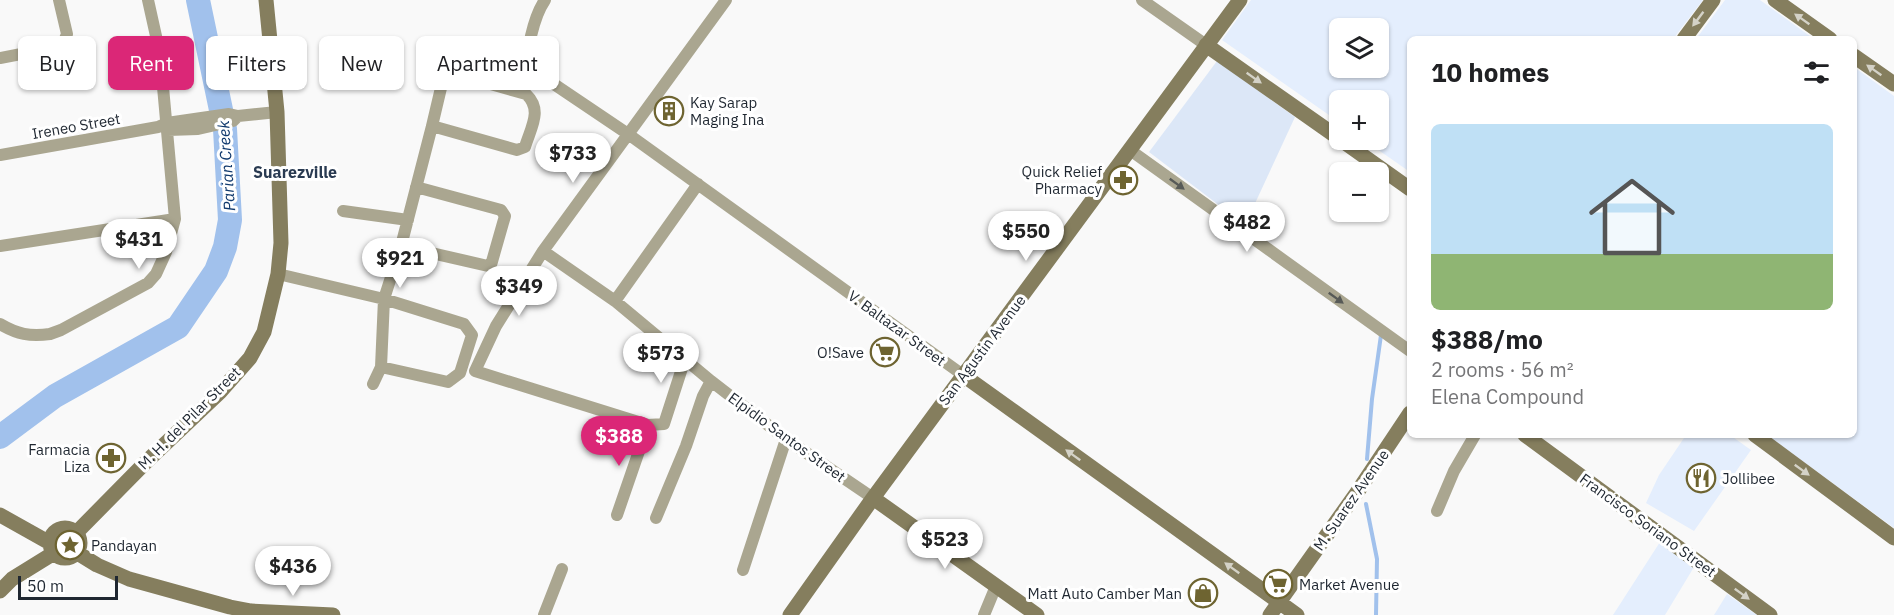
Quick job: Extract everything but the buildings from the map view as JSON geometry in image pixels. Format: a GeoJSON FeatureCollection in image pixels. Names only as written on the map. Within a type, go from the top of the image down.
{"type":"FeatureCollection","features":[{"type":"Feature","properties":{"kind":"street"},"geometry":{"type":"LineString","coordinates":[[0,58],[62,46],[67,34],[59,0]]}},
{"type":"Feature","properties":{"kind":"street"},"geometry":{"type":"LineString","coordinates":[[0,324],[23,335],[50,334],[148,283],[159,269],[175,219],[160,54],[148,0]]}},
{"type":"Feature","properties":{"kind":"street","name":"M. H. del Pilar Street"},"geometry":{"type":"LineString","coordinates":[[76,533],[220,392],[250,357],[264,333],[278,274],[280,243],[278,112],[266,0]]}},
{"type":"Feature","properties":{"kind":"street","name":"V. Baltazar Street"},"geometry":{"type":"LineString","coordinates":[[545,0],[533,27],[528,62],[533,70],[699,184],[1297,615]]}},
{"type":"Feature","properties":{"kind":"street"},"geometry":{"type":"LineString","coordinates":[[685,360],[664,424],[659,426],[648,425],[475,371],[496,326],[543,251],[726,0]]}},
{"type":"Feature","properties":{"kind":"street"},"geometry":{"type":"LineString","coordinates":[[1142,0],[1329,131]]}},
{"type":"Feature","properties":{"kind":"street","name":"San Agustin Avenue"},"geometry":{"type":"LineString","coordinates":[[790,615],[963,375],[1240,0]]}},
{"type":"Feature","properties":{"kind":"street"},"geometry":{"type":"LineString","coordinates":[[1686,36],[1713,0]]}},
{"type":"Feature","properties":{"kind":"street"},"geometry":{"type":"LineString","coordinates":[[1775,0],[1826,36]]}},
{"type":"Feature","properties":{"kind":"street"},"geometry":{"type":"LineString","coordinates":[[1857,58],[1894,84]]}},
{"type":"Feature","properties":{"kind":"street"},"geometry":{"type":"LineString","coordinates":[[374,384],[381,367],[384,299],[401,246],[441,90]]}},
{"type":"Feature","properties":{"kind":"street"},"geometry":{"type":"LineString","coordinates":[[432,126],[517,150],[525,147],[536,111],[533,101],[526,94],[512,90]]}},
{"type":"Feature","properties":{"kind":"street","name":"Ireneo Street"},"geometry":{"type":"LineString","coordinates":[[0,155],[165,126],[278,112]]}},
{"type":"Feature","properties":{"kind":"street"},"geometry":{"type":"LineString","coordinates":[[1130,150],[1407,349]]}},
{"type":"Feature","properties":{"kind":"street"},"geometry":{"type":"LineString","coordinates":[[1355,150],[1407,187]]}},
{"type":"Feature","properties":{"kind":"street"},"geometry":{"type":"LineString","coordinates":[[615,301],[699,184]]}},
{"type":"Feature","properties":{"kind":"street"},"geometry":{"type":"LineString","coordinates":[[401,246],[488,266],[491,265],[505,216],[501,210],[416,187]]}},
{"type":"Feature","properties":{"kind":"street"},"geometry":{"type":"LineString","coordinates":[[343,211],[408,220]]}},
{"type":"Feature","properties":{"kind":"street"},"geometry":{"type":"LineString","coordinates":[[0,246],[175,219]]}},
{"type":"Feature","properties":{"kind":"street","name":"Elpidio Santos Street"},"geometry":{"type":"LineString","coordinates":[[543,251],[615,301],[711,381],[786,439],[1037,615]]}},
{"type":"Feature","properties":{"kind":"street"},"geometry":{"type":"LineString","coordinates":[[278,274],[384,299],[464,324],[472,335],[459,373],[448,382],[381,367]]}},
{"type":"Feature","properties":{"kind":"street"},"geometry":{"type":"LineString","coordinates":[[656,518],[686,446],[703,396],[711,381]]}},
{"type":"Feature","properties":{"kind":"street","name":"M. Suarez Avenue"},"geometry":{"type":"LineString","coordinates":[[1270,615],[1407,418]]}},
{"type":"Feature","properties":{"kind":"street"},"geometry":{"type":"LineString","coordinates":[[617,515],[648,425]]}},
{"type":"Feature","properties":{"kind":"street"},"geometry":{"type":"LineString","coordinates":[[1437,511],[1454,471],[1473,438]]}},
{"type":"Feature","properties":{"kind":"street","name":"Francisco Soriano Street"},"geometry":{"type":"LineString","coordinates":[[1529,438],[1770,615]]}},
{"type":"Feature","properties":{"kind":"street"},"geometry":{"type":"LineString","coordinates":[[1759,438],[1894,538]]}},
{"type":"Feature","properties":{"kind":"street"},"geometry":{"type":"LineString","coordinates":[[743,570],[786,439]]}},
{"type":"Feature","properties":{"kind":"street"},"geometry":{"type":"LineString","coordinates":[[0,515],[52,548],[58,556],[68,557],[76,552],[80,542],[76,533],[62,528],[53,534],[52,548],[0,591]]}},
{"type":"Feature","properties":{"kind":"street"},"geometry":{"type":"LineString","coordinates":[[76,552],[97,565],[129,579],[230,607],[251,611],[333,615]]}},
{"type":"Feature","properties":{"kind":"street"},"geometry":{"type":"LineString","coordinates":[[544,615],[561,569]]}},
{"type":"Feature","properties":{"kind":"street"},"geometry":{"type":"LineString","coordinates":[[984,615],[996,586]]}},
{"type":"Feature","properties":{"kind":"shaded area"},"geometry":{"type":"Polygon","coordinates":[[[1251,0],[1703,0],[1675,36],[1407,36],[1407,170],[1378,150],[1389,150],[1389,90],[1329,90],[1329,115],[1222,40],[1251,0]]]}},
{"type":"Feature","properties":{"kind":"shaded area"},"geometry":{"type":"Polygon","coordinates":[[[1725,0],[1760,0],[1810,36],[1698,36],[1725,0]]]}},
{"type":"Feature","properties":{"kind":"shaded area"},"geometry":{"type":"Polygon","coordinates":[[[1217,61],[1295,117],[1245,225],[1149,152],[1217,61]]]}},
{"type":"Feature","properties":{"kind":"shaded area"},"geometry":{"type":"Polygon","coordinates":[[[1857,69],[1894,96],[1894,528],[1771,438],[1857,438],[1857,69]]]}},
{"type":"Feature","properties":{"kind":"shaded area"},"geometry":{"type":"Polygon","coordinates":[[[1684,438],[1734,438],[1751,450],[1694,531],[1646,503],[1659,475],[1684,438]]]}},
{"type":"Feature","properties":{"kind":"shaded area"},"geometry":{"type":"Polygon","coordinates":[[[1660,542],[1694,567],[1665,615],[1613,615],[1660,542]]]}},
{"type":"Feature","properties":{"kind":"shaded area"},"geometry":{"type":"Polygon","coordinates":[[[1727,594],[1757,615],[1714,615],[1727,594]]]}},
{"type":"Feature","properties":{"kind":"waterway","name":"Parian Creek"},"geometry":{"type":"LineString","coordinates":[[0,437],[55,396],[178,327],[216,271],[225,247],[230,220],[225,129],[198,0]]}},
{"type":"Feature","properties":{"kind":"waterway"},"geometry":{"type":"LineString","coordinates":[[1367,459],[1381,335]]}},
{"type":"Feature","properties":{"kind":"waterway"},"geometry":{"type":"LineString","coordinates":[[1366,504],[1377,559],[1376,615]]}},
{"type":"Feature","properties":{"kind":"place","name":"Kay Sarap Maging Ina"},"geometry":{"type":"Point","coordinates":[669,111]}},
{"type":"Feature","properties":{"kind":"place","name":"Quick Relief Pharmacy"},"geometry":{"type":"Point","coordinates":[1123,180]}},
{"type":"Feature","properties":{"kind":"place","name":"O!Save"},"geometry":{"type":"Point","coordinates":[885,352]}},
{"type":"Feature","properties":{"kind":"place","name":"Farmacia Liza"},"geometry":{"type":"Point","coordinates":[111,458]}},
{"type":"Feature","properties":{"kind":"place","name":"Jollibee"},"geometry":{"type":"Point","coordinates":[1701,478]}},
{"type":"Feature","properties":{"kind":"place","name":"Pandayan"},"geometry":{"type":"Point","coordinates":[70,545]}},
{"type":"Feature","properties":{"kind":"place","name":"Market Avenue"},"geometry":{"type":"Point","coordinates":[1278,584]}},
{"type":"Feature","properties":{"kind":"place","name":"Matt Auto Camber Man"},"geometry":{"type":"Point","coordinates":[1203,593]}},
{"type":"Feature","properties":{"kind":"district","name":"Suarezville"},"geometry":{"type":"Point","coordinates":[295,172]}}]}
